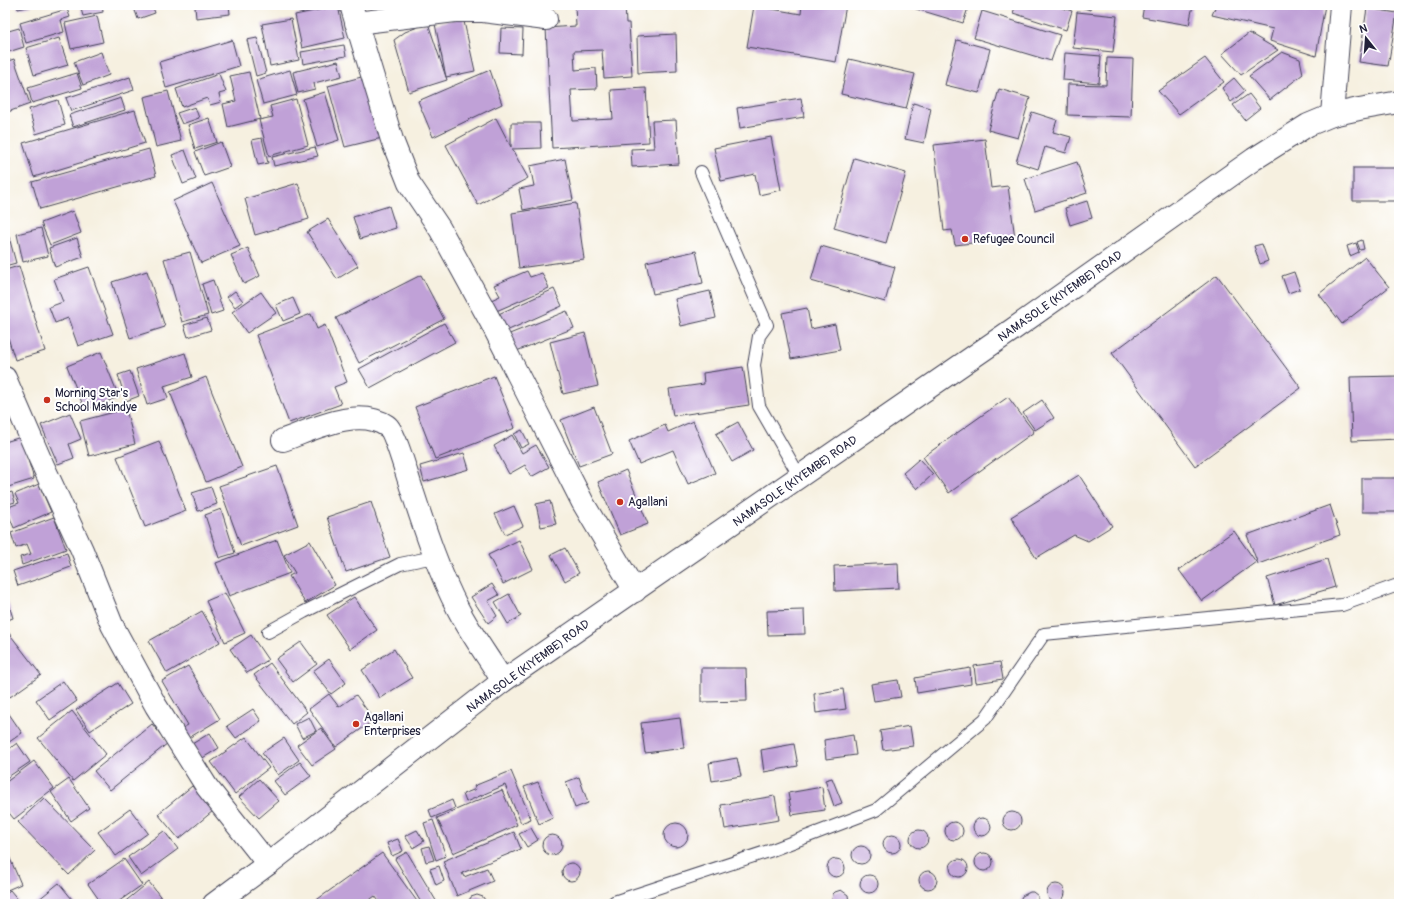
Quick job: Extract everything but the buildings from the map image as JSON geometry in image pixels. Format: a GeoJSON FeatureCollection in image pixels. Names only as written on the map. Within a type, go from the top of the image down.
{"type":"FeatureCollection","features":[{"type":"Feature","properties":{"kind":"street"},"geometry":{"type":"LineString","coordinates":[[1332,115],[1341,5]]}},
{"type":"Feature","properties":{"kind":"street"},"geometry":{"type":"LineString","coordinates":[[546,19],[483,11],[354,14],[392,140],[410,182],[440,229],[489,317],[583,503],[635,591]]}},
{"type":"Feature","properties":{"kind":"street","name":"NAMASOLE (KIYEMBE) ROAD"},"geometry":{"type":"LineString","coordinates":[[214,904],[268,864],[503,681],[1012,330],[1254,159],[1308,126],[1332,115],[1399,102]]}},
{"type":"Feature","properties":{"kind":"street"},"geometry":{"type":"LineString","coordinates":[[5,378],[82,550],[112,625],[156,706],[207,786],[268,864]]}},
{"type":"Feature","properties":{"kind":"street"},"geometry":{"type":"LineString","coordinates":[[283,440],[333,422],[350,419],[369,418],[388,426],[394,437],[404,464],[434,557],[458,609],[503,681]]}},
{"type":"Feature","properties":{"kind":"lane"},"geometry":{"type":"LineString","coordinates":[[701,172],[767,325],[759,336],[754,365],[759,406],[800,477]]}},
{"type":"Feature","properties":{"kind":"lane"},"geometry":{"type":"LineString","coordinates":[[268,632],[304,612],[400,564],[434,557]]}},
{"type":"Feature","properties":{"kind":"lane"},"geometry":{"type":"LineString","coordinates":[[613,903],[772,850],[876,810],[985,719],[1044,634],[1342,605],[1395,586],[1399,587]]}},
{"type":"Feature","properties":{"kind":"place","name":"Refugee Council"},"geometry":{"type":"Point","coordinates":[965,239]}},
{"type":"Feature","properties":{"kind":"place","name":"Morning Star's School Makindye"},"geometry":{"type":"Point","coordinates":[47,400]}},
{"type":"Feature","properties":{"kind":"place","name":"Agallani"},"geometry":{"type":"Point","coordinates":[620,502]}},
{"type":"Feature","properties":{"kind":"place","name":"Agallani Enterprises"},"geometry":{"type":"Point","coordinates":[356,724]}}]}
